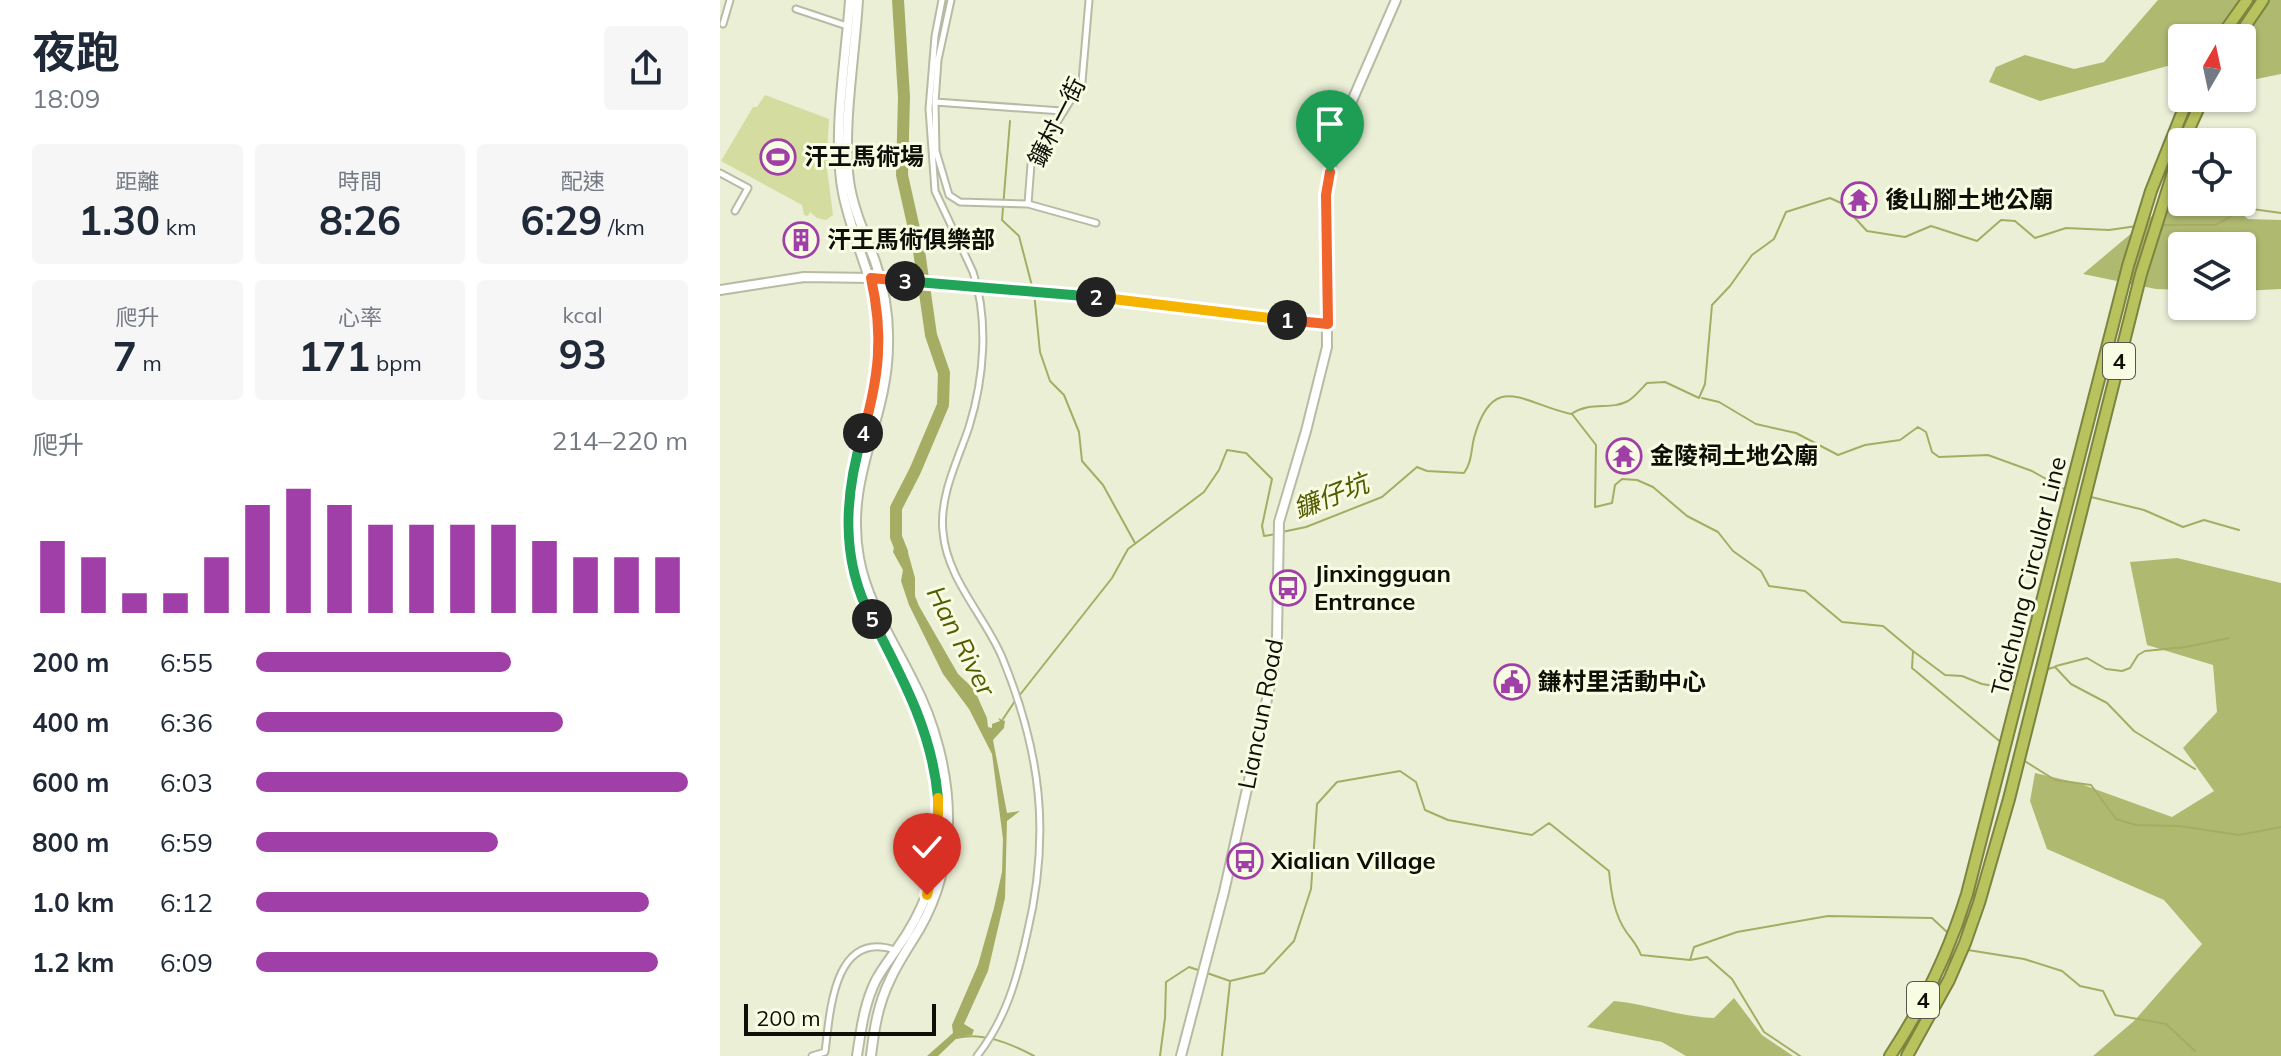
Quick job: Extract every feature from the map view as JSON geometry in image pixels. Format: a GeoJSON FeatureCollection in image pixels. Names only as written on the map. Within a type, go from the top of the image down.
{"type":"FeatureCollection","features":[{"type":"Feature","properties":{"kind":"highway"},"geometry":{"type":"LineString","coordinates":[[2230,24],[2247,0]]}},
{"type":"Feature","properties":{"kind":"highway"},"geometry":{"type":"LineString","coordinates":[[2247,24],[2263,0]]}},
{"type":"Feature","properties":{"kind":"highway","name":"Taichung Circular Line"},"geometry":{"type":"LineString","coordinates":[[1890,1056],[1936,976],[1952,939],[1984,834],[2140,226],[2182,112]]}},
{"type":"Feature","properties":{"kind":"highway","name":"Taichung Circular Line"},"geometry":{"type":"LineString","coordinates":[[1907,1056],[1963,948],[2019,757],[2155,225],[2168,186]]}},
{"type":"Feature","properties":{"kind":"street"},"geometry":{"type":"LineString","coordinates":[[723,24],[730,0]]}},
{"type":"Feature","properties":{"kind":"street"},"geometry":{"type":"LineString","coordinates":[[850,0],[840,167],[847,210],[880,279]]}},
{"type":"Feature","properties":{"kind":"street"},"geometry":{"type":"LineString","coordinates":[[858,0],[848,139],[849,179],[857,214],[880,279],[887,311],[888,352],[881,400],[857,485],[856,543],[874,608],[918,690],[935,736],[944,777],[948,821],[946,854],[939,887],[929,911],[900,953],[882,1000],[871,1056]]}},
{"type":"Feature","properties":{"kind":"street"},"geometry":{"type":"LineString","coordinates":[[942,0],[935,36],[929,109],[935,191],[972,286],[982,325],[982,364],[970,424],[945,500],[943,533],[956,577],[1000,654],[1023,715],[1040,802],[1041,855],[1035,902],[1017,980],[1000,1022],[977,1056]]}},
{"type":"Feature","properties":{"kind":"street"},"geometry":{"type":"LineString","coordinates":[[951,0],[938,60],[935,102],[936,151],[949,195],[960,202],[1028,204],[1096,223]]}},
{"type":"Feature","properties":{"kind":"street","name":"鐮村一街"},"geometry":{"type":"LineString","coordinates":[[1028,204],[1031,164],[1082,82],[1089,0]]}},
{"type":"Feature","properties":{"kind":"street","name":"Liancun Road"},"geometry":{"type":"LineString","coordinates":[[1181,1056],[1224,892],[1271,681],[1277,637],[1279,522],[1327,347],[1326,195],[1335,140],[1396,0]]}},
{"type":"Feature","properties":{"kind":"street"},"geometry":{"type":"LineString","coordinates":[[796,9],[848,26]]}},
{"type":"Feature","properties":{"kind":"street"},"geometry":{"type":"LineString","coordinates":[[935,102],[1062,111]]}},
{"type":"Feature","properties":{"kind":"street"},"geometry":{"type":"LineString","coordinates":[[720,173],[748,188],[735,211]]}},
{"type":"Feature","properties":{"kind":"street"},"geometry":{"type":"LineString","coordinates":[[720,290],[804,277],[880,279],[1043,291],[1328,324]]}},
{"type":"Feature","properties":{"kind":"street"},"geometry":{"type":"LineString","coordinates":[[812,1056],[825,1052],[836,982],[845,965],[869,949],[883,947],[900,953]]}},
{"type":"Feature","properties":{"kind":"street"},"geometry":{"type":"LineString","coordinates":[[857,1056],[871,992],[886,963],[900,953]]}},
{"type":"Feature","properties":{"kind":"shaded area"},"geometry":{"type":"Polygon","coordinates":[[[2158,0],[2281,0],[2281,74],[2256,79],[2256,24],[2168,24],[2168,66],[2040,101],[1989,82],[1996,67],[2025,55],[2074,69],[2104,62],[2158,0]]]}},
{"type":"Feature","properties":{"kind":"shaded area","name":"汗王馬術場"},"geometry":{"type":"Polygon","coordinates":[[[765,95],[829,119],[827,152],[833,154],[832,161],[826,161],[833,215],[826,220],[810,212],[808,216],[804,215],[802,205],[721,161],[753,107],[757,107],[765,95]]]}},
{"type":"Feature","properties":{"kind":"shaded area"},"geometry":{"type":"Polygon","coordinates":[[[2168,204],[2168,216],[2244,216],[2248,219],[2281,220],[2281,289],[2256,290],[2256,232],[2168,232],[2168,289],[2083,274],[2168,204]]]}},
{"type":"Feature","properties":{"kind":"shaded area"},"geometry":{"type":"Polygon","coordinates":[[[896,537],[907,549],[919,606],[958,674],[974,689],[988,727],[992,728],[992,724],[1000,721],[998,718],[1005,721],[1004,728],[993,740],[1007,813],[1020,811],[1007,821],[1005,898],[988,971],[964,1024],[974,1030],[972,1035],[958,1037],[938,1056],[927,1056],[953,1033],[952,1025],[978,965],[1002,872],[1003,839],[992,754],[969,709],[943,674],[909,605],[901,581],[903,570],[893,552],[896,537]]]}},
{"type":"Feature","properties":{"kind":"shaded area"},"geometry":{"type":"Polygon","coordinates":[[[2177,558],[2281,583],[2281,1056],[2093,1056],[2134,1021],[2202,944],[2164,900],[2047,849],[2030,801],[2035,773],[2078,783],[2172,817],[2214,791],[2183,748],[2217,712],[2213,665],[2147,645],[2130,562],[2177,558]]]}},
{"type":"Feature","properties":{"kind":"shaded area"},"geometry":{"type":"Polygon","coordinates":[[[1734,998],[1762,1035],[1793,1056],[1686,1056],[1662,1042],[1587,1027],[1614,1001],[1714,1018],[1734,998]]]}},
{"type":"Feature","properties":{"kind":"waterway","name":"Han River"},"geometry":{"type":"LineString","coordinates":[[898,0],[904,97],[902,175],[919,251],[931,335],[944,373],[943,405],[896,508],[896,537],[902,552]]}},
{"type":"Feature","properties":{"kind":"waterway"},"geometry":{"type":"LineString","coordinates":[[1010,121],[1002,220],[1019,236],[1032,286]]}},
{"type":"Feature","properties":{"kind":"waterway","name":"鐮仔坑"},"geometry":{"type":"LineString","coordinates":[[1282,532],[1306,527],[1382,497],[1417,467],[1427,471],[1464,473],[1482,417],[1491,404],[1501,397],[1525,399],[1571,414],[1587,407],[1621,404],[1636,395],[1647,383],[1665,382],[1699,398],[1705,384],[1712,305],[1752,255],[1774,239],[1786,212],[1830,198],[1841,203],[1867,231],[1905,237],[1931,226],[1977,241],[2001,220],[2015,221],[2035,238],[2066,228],[2109,230],[2137,226]]}},
{"type":"Feature","properties":{"kind":"waterway","name":"鐮仔坑"},"geometry":{"type":"LineString","coordinates":[[2159,225],[2216,225],[2245,208],[2281,213]]}},
{"type":"Feature","properties":{"kind":"waterway"},"geometry":{"type":"LineString","coordinates":[[1034,292],[1040,352],[1050,381],[1064,395],[1079,432],[1082,461],[1103,485],[1135,543]]}},
{"type":"Feature","properties":{"kind":"waterway"},"geometry":{"type":"LineString","coordinates":[[1702,398],[1719,402],[1756,424],[1796,433],[1838,455],[1865,445],[1900,440],[1918,427],[1926,432],[1932,452],[1939,457],[1988,455],[2032,471],[2066,490]]}},
{"type":"Feature","properties":{"kind":"waterway"},"geometry":{"type":"LineString","coordinates":[[1572,414],[1596,445],[1595,507],[1612,503],[1615,485],[1622,479],[1637,480],[1653,487],[1687,516],[1718,532],[1733,551],[1761,571],[1769,586],[1805,591],[1842,622],[1883,626],[1913,651],[1912,668],[2003,744]]}},
{"type":"Feature","properties":{"kind":"waterway","name":"鐮仔坑"},"geometry":{"type":"LineString","coordinates":[[1019,696],[1112,578],[1128,549],[1204,492],[1219,470],[1227,450],[1246,453],[1272,479],[1262,526],[1264,536],[1276,534]]}},
{"type":"Feature","properties":{"kind":"waterway"},"geometry":{"type":"LineString","coordinates":[[2091,497],[2144,510],[2183,527],[2204,520],[2239,530]]}},
{"type":"Feature","properties":{"kind":"waterway"},"geometry":{"type":"LineString","coordinates":[[2056,666],[2087,658],[2106,669],[2122,671],[2130,668],[2138,655],[2145,651],[2229,638]]}},
{"type":"Feature","properties":{"kind":"waterway"},"geometry":{"type":"LineString","coordinates":[[1913,651],[1945,675],[1962,676],[2001,687],[2015,681]]}},
{"type":"Feature","properties":{"kind":"waterway"},"geometry":{"type":"LineString","coordinates":[[2048,669],[2055,667],[2071,684],[2107,703],[2134,731],[2195,769]]}},
{"type":"Feature","properties":{"kind":"waterway","name":"鐮仔坑"},"geometry":{"type":"LineString","coordinates":[[1003,719],[1015,701]]}},
{"type":"Feature","properties":{"kind":"waterway"},"geometry":{"type":"LineString","coordinates":[[2023,760],[2055,780],[2091,785],[2116,819],[2136,825],[2179,826],[2239,835],[2281,827]]}},
{"type":"Feature","properties":{"kind":"waterway"},"geometry":{"type":"LineString","coordinates":[[1207,973],[1230,981],[1264,973],[1294,941],[1311,889],[1317,804],[1337,782],[1400,771],[1416,782],[1425,810],[1448,820],[1532,835],[1549,823],[1609,871],[1619,919],[1641,955],[1690,960],[1707,957],[1732,979],[1764,1032],[1800,1056]]}},
{"type":"Feature","properties":{"kind":"waterway"},"geometry":{"type":"LineString","coordinates":[[1690,960],[1694,947],[1737,932],[1828,916],[1932,918],[1948,933]]}},
{"type":"Feature","properties":{"kind":"waterway"},"geometry":{"type":"LineString","coordinates":[[1968,950],[2024,959],[2062,971],[2080,986],[2103,991],[2115,1015],[2166,1024],[2195,1051]]}},
{"type":"Feature","properties":{"kind":"waterway"},"geometry":{"type":"LineString","coordinates":[[1160,1056],[1166,982],[1189,967],[1201,971]]}},
{"type":"Feature","properties":{"kind":"waterway"},"geometry":{"type":"LineString","coordinates":[[1222,1056],[1230,982]]}},
{"type":"Feature","properties":{"kind":"waterway"},"geometry":{"type":"LineString","coordinates":[[956,1038],[976,1036],[996,1040],[1034,1056]]}},
{"type":"Feature","properties":{"kind":"place","name":"汗王馬術場"},"geometry":{"type":"Point","coordinates":[778,157]}},
{"type":"Feature","properties":{"kind":"place","name":"後山腳土地公廟"},"geometry":{"type":"Point","coordinates":[1859,200]}},
{"type":"Feature","properties":{"kind":"place","name":"汗王馬術俱樂部"},"geometry":{"type":"Point","coordinates":[801,240]}},
{"type":"Feature","properties":{"kind":"place","name":"金陵祠土地公廟"},"geometry":{"type":"Point","coordinates":[1624,456]}},
{"type":"Feature","properties":{"kind":"place","name":"Jinxingguan Entrance"},"geometry":{"type":"Point","coordinates":[1288,588]}},
{"type":"Feature","properties":{"kind":"place","name":"鎌村里活動中心"},"geometry":{"type":"Point","coordinates":[1512,682]}},
{"type":"Feature","properties":{"kind":"place","name":"Xialian Village"},"geometry":{"type":"Point","coordinates":[1245,861]}},
{"type":"Feature","properties":{"kind":"route"},"geometry":{"type":"LineString","coordinates":[[927,895],[934,876],[940,827],[938,793],[929,744],[918,709],[866,610],[848,544],[849,489],[878,374],[880,329],[871,278],[1043,291],[1328,324],[1326,195],[1330,172]]}}]}
